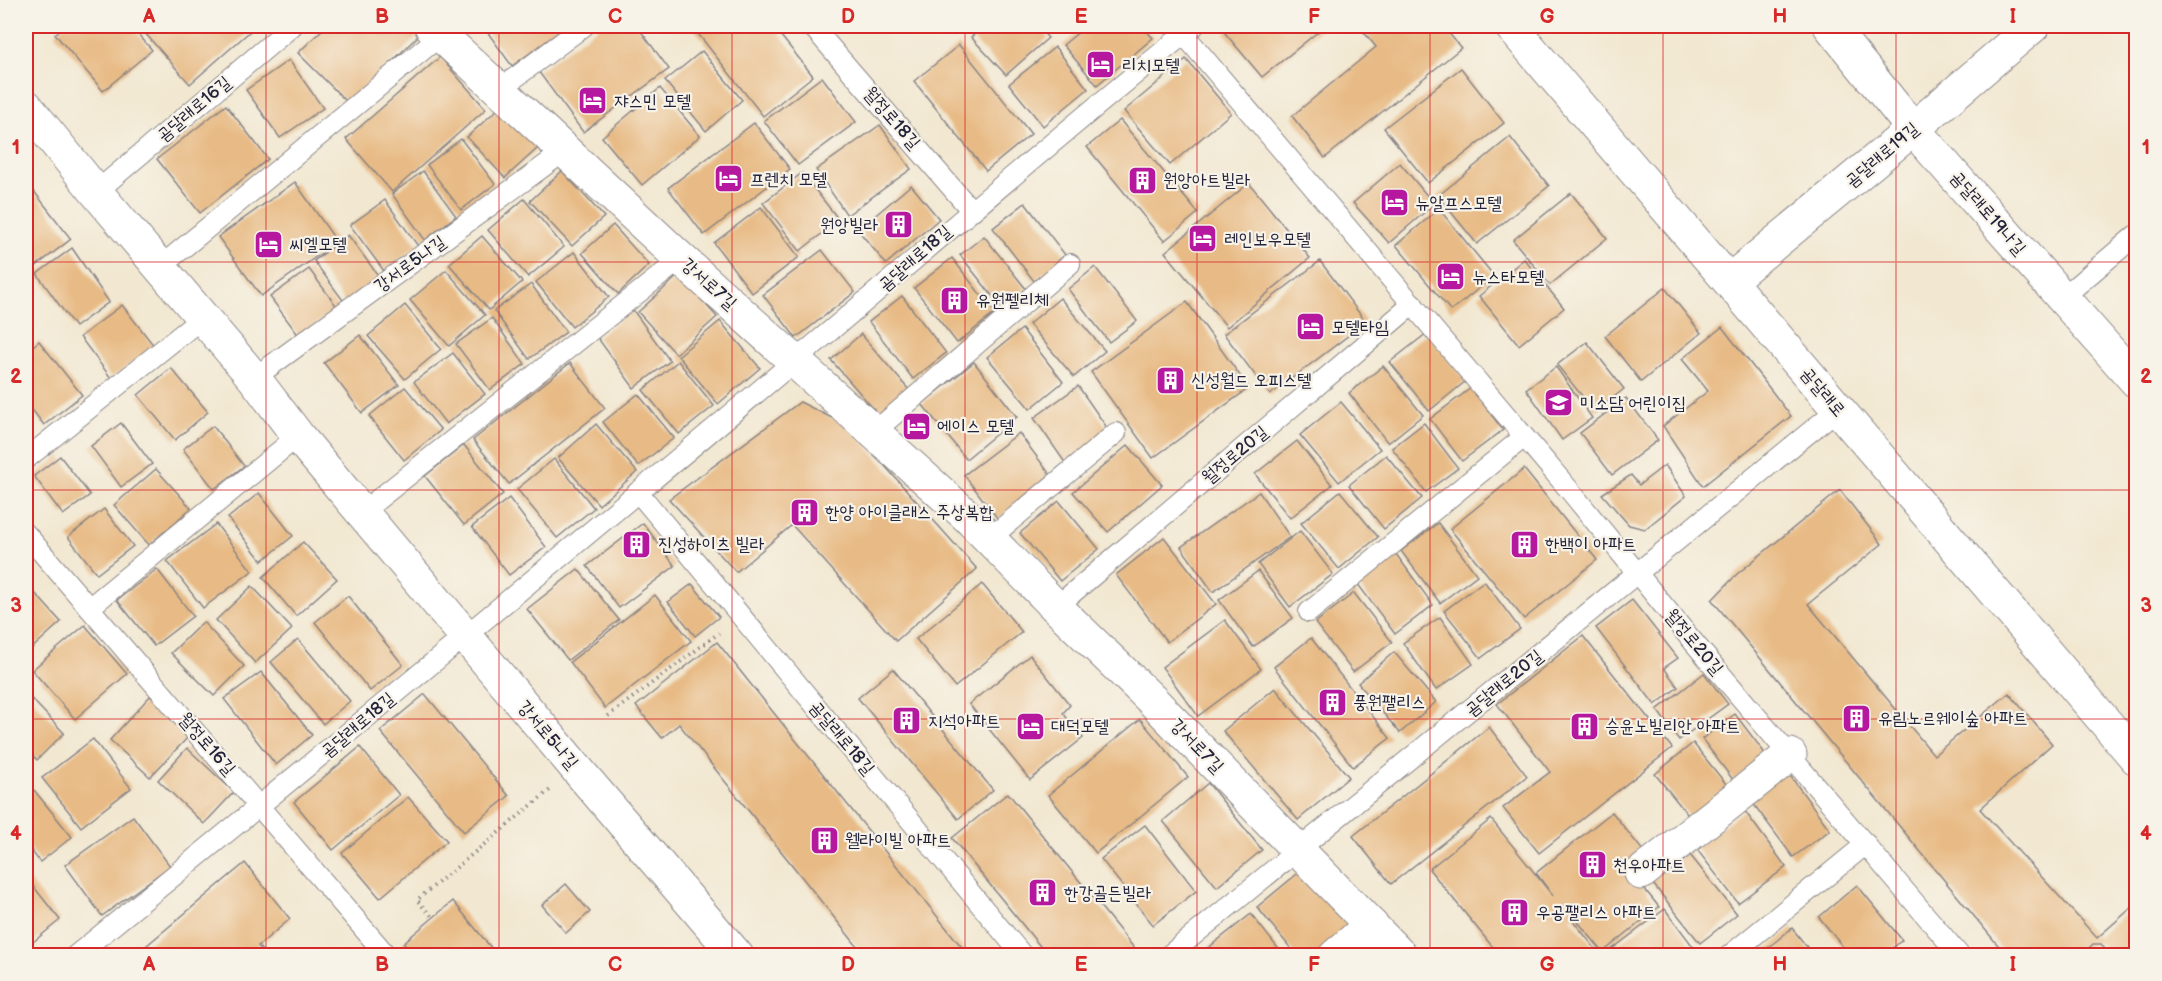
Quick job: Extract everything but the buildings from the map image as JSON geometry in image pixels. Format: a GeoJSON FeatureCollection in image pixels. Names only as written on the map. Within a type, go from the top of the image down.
{"type":"FeatureCollection","features":[{"type":"Feature","properties":{"kind":"street","name":"곰달래로"},"geometry":{"type":"LineString","coordinates":[[1510,26],[2136,758]]}},
{"type":"Feature","properties":{"kind":"street","name":"곰달래로19나길"},"geometry":{"type":"LineString","coordinates":[[1830,26],[1914,129],[2136,381]]}},
{"type":"Feature","properties":{"kind":"street","name":"곰달래로19길"},"geometry":{"type":"LineString","coordinates":[[1730,281],[1914,129],[2032,26]]}},
{"type":"Feature","properties":{"kind":"street","name":"강서로7길"},"geometry":{"type":"LineString","coordinates":[[436,30],[681,260],[795,360],[990,538],[1056,607],[1150,698],[1401,956]]}},
{"type":"Feature","properties":{"kind":"street","name":"강서로5나길"},"geometry":{"type":"LineString","coordinates":[[26,106],[254,378],[298,436],[737,956]]}},
{"type":"Feature","properties":{"kind":"street"},"geometry":{"type":"LineString","coordinates":[[1641,873],[1790,755]]}},
{"type":"Feature","properties":{"kind":"street"},"geometry":{"type":"LineString","coordinates":[[1335,956],[1371,925]]}},
{"type":"Feature","properties":{"kind":"lane","name":"곰달래로16길"},"geometry":{"type":"LineString","coordinates":[[96,192],[292,26]]}},
{"type":"Feature","properties":{"kind":"lane"},"geometry":{"type":"LineString","coordinates":[[500,89],[584,26]]}},
{"type":"Feature","properties":{"kind":"lane","name":"월정로18길"},"geometry":{"type":"LineString","coordinates":[[813,26],[971,210]]}},
{"type":"Feature","properties":{"kind":"lane","name":"곰달래로18길"},"geometry":{"type":"LineString","coordinates":[[75,956],[260,806],[638,492],[1185,28]]}},
{"type":"Feature","properties":{"kind":"lane","name":"월정로20길"},"geometry":{"type":"LineString","coordinates":[[1185,28],[1637,573],[1960,956]]}},
{"type":"Feature","properties":{"kind":"lane"},"geometry":{"type":"LineString","coordinates":[[160,267],[436,30]]}},
{"type":"Feature","properties":{"kind":"lane","name":"강서로5나길"},"geometry":{"type":"LineString","coordinates":[[254,378],[566,150]]}},
{"type":"Feature","properties":{"kind":"lane"},"geometry":{"type":"LineString","coordinates":[[2062,298],[2136,235]]}},
{"type":"Feature","properties":{"kind":"lane"},"geometry":{"type":"LineString","coordinates":[[362,512],[681,260]]}},
{"type":"Feature","properties":{"kind":"lane"},"geometry":{"type":"LineString","coordinates":[[874,432],[1070,264]]}},
{"type":"Feature","properties":{"kind":"lane","name":"월정로20길"},"geometry":{"type":"LineString","coordinates":[[1056,607],[1413,304]]}},
{"type":"Feature","properties":{"kind":"lane"},"geometry":{"type":"LineString","coordinates":[[26,459],[202,318]]}},
{"type":"Feature","properties":{"kind":"lane","name":"곰달래로20길"},"geometry":{"type":"LineString","coordinates":[[1168,956],[1838,409]]}},
{"type":"Feature","properties":{"kind":"lane"},"geometry":{"type":"LineString","coordinates":[[990,538],[1116,433]]}},
{"type":"Feature","properties":{"kind":"lane"},"geometry":{"type":"LineString","coordinates":[[89,608],[298,436]]}},
{"type":"Feature","properties":{"kind":"lane"},"geometry":{"type":"LineString","coordinates":[[1309,612],[1524,437]]}},
{"type":"Feature","properties":{"kind":"lane","name":"곰달래로18길"},"geometry":{"type":"LineString","coordinates":[[638,492],[1023,956]]}},
{"type":"Feature","properties":{"kind":"lane","name":"월정로16길"},"geometry":{"type":"LineString","coordinates":[[26,534],[387,956]]}},
{"type":"Feature","properties":{"kind":"lane"},"geometry":{"type":"LineString","coordinates":[[1728,956],[1866,844]]}},
{"type":"Feature","properties":{"kind":"path"},"geometry":{"type":"LineString","coordinates":[[608,716],[741,616]]}},
{"type":"Feature","properties":{"kind":"path"},"geometry":{"type":"LineString","coordinates":[[431,916],[417,900],[576,768]]}},
{"type":"Feature","properties":{"kind":"place","name":"리치모텔"},"geometry":{"type":"Point","coordinates":[1101,65]}},
{"type":"Feature","properties":{"kind":"place","name":"쟈스민 모텔"},"geometry":{"type":"Point","coordinates":[593,101]}},
{"type":"Feature","properties":{"kind":"place","name":"프렌치 모텔"},"geometry":{"type":"Point","coordinates":[729,179]}},
{"type":"Feature","properties":{"kind":"place","name":"원앙아트빌라"},"geometry":{"type":"Point","coordinates":[1142,180]}},
{"type":"Feature","properties":{"kind":"place","name":"뉴알프스모텔"},"geometry":{"type":"Point","coordinates":[1394,203]}},
{"type":"Feature","properties":{"kind":"place","name":"원앙빌라"},"geometry":{"type":"Point","coordinates":[899,225]}},
{"type":"Feature","properties":{"kind":"place","name":"레인보우모텔"},"geometry":{"type":"Point","coordinates":[1203,239]}},
{"type":"Feature","properties":{"kind":"place","name":"씨엘모텔"},"geometry":{"type":"Point","coordinates":[268,244]}},
{"type":"Feature","properties":{"kind":"place","name":"뉴스타모텔"},"geometry":{"type":"Point","coordinates":[1451,277]}},
{"type":"Feature","properties":{"kind":"place","name":"유원펠리체"},"geometry":{"type":"Point","coordinates":[955,300]}},
{"type":"Feature","properties":{"kind":"place","name":"모텔타임"},"geometry":{"type":"Point","coordinates":[1310,327]}},
{"type":"Feature","properties":{"kind":"place","name":"신성월드 오피스텔"},"geometry":{"type":"Point","coordinates":[1170,380]}},
{"type":"Feature","properties":{"kind":"place","name":"미소담 어린이집"},"geometry":{"type":"Point","coordinates":[1559,403]}},
{"type":"Feature","properties":{"kind":"place","name":"에이스 모텔"},"geometry":{"type":"Point","coordinates":[916,426]}},
{"type":"Feature","properties":{"kind":"place","name":"한양 아이클래스 주상복합"},"geometry":{"type":"Point","coordinates":[804,512]}},
{"type":"Feature","properties":{"kind":"place","name":"진성하이츠 빌라"},"geometry":{"type":"Point","coordinates":[637,544]}},
{"type":"Feature","properties":{"kind":"place","name":"한백이 아파트"},"geometry":{"type":"Point","coordinates":[1524,544]}},
{"type":"Feature","properties":{"kind":"place","name":"풍원팰리스"},"geometry":{"type":"Point","coordinates":[1332,702]}},
{"type":"Feature","properties":{"kind":"place","name":"유림노르웨이숲 아파트"},"geometry":{"type":"Point","coordinates":[1857,718]}},
{"type":"Feature","properties":{"kind":"place","name":"지석아파트"},"geometry":{"type":"Point","coordinates":[907,721]}},
{"type":"Feature","properties":{"kind":"place","name":"대덕모텔"},"geometry":{"type":"Point","coordinates":[1030,726]}},
{"type":"Feature","properties":{"kind":"place","name":"승윤노빌리안 아파트"},"geometry":{"type":"Point","coordinates":[1584,726]}},
{"type":"Feature","properties":{"kind":"place","name":"웰라이빌 아파트"},"geometry":{"type":"Point","coordinates":[824,840]}},
{"type":"Feature","properties":{"kind":"place","name":"천우아파트"},"geometry":{"type":"Point","coordinates":[1592,865]}},
{"type":"Feature","properties":{"kind":"place","name":"한강골든빌라"},"geometry":{"type":"Point","coordinates":[1043,893]}},
{"type":"Feature","properties":{"kind":"place","name":"우공팰리스 아파트"},"geometry":{"type":"Point","coordinates":[1515,912]}}]}
